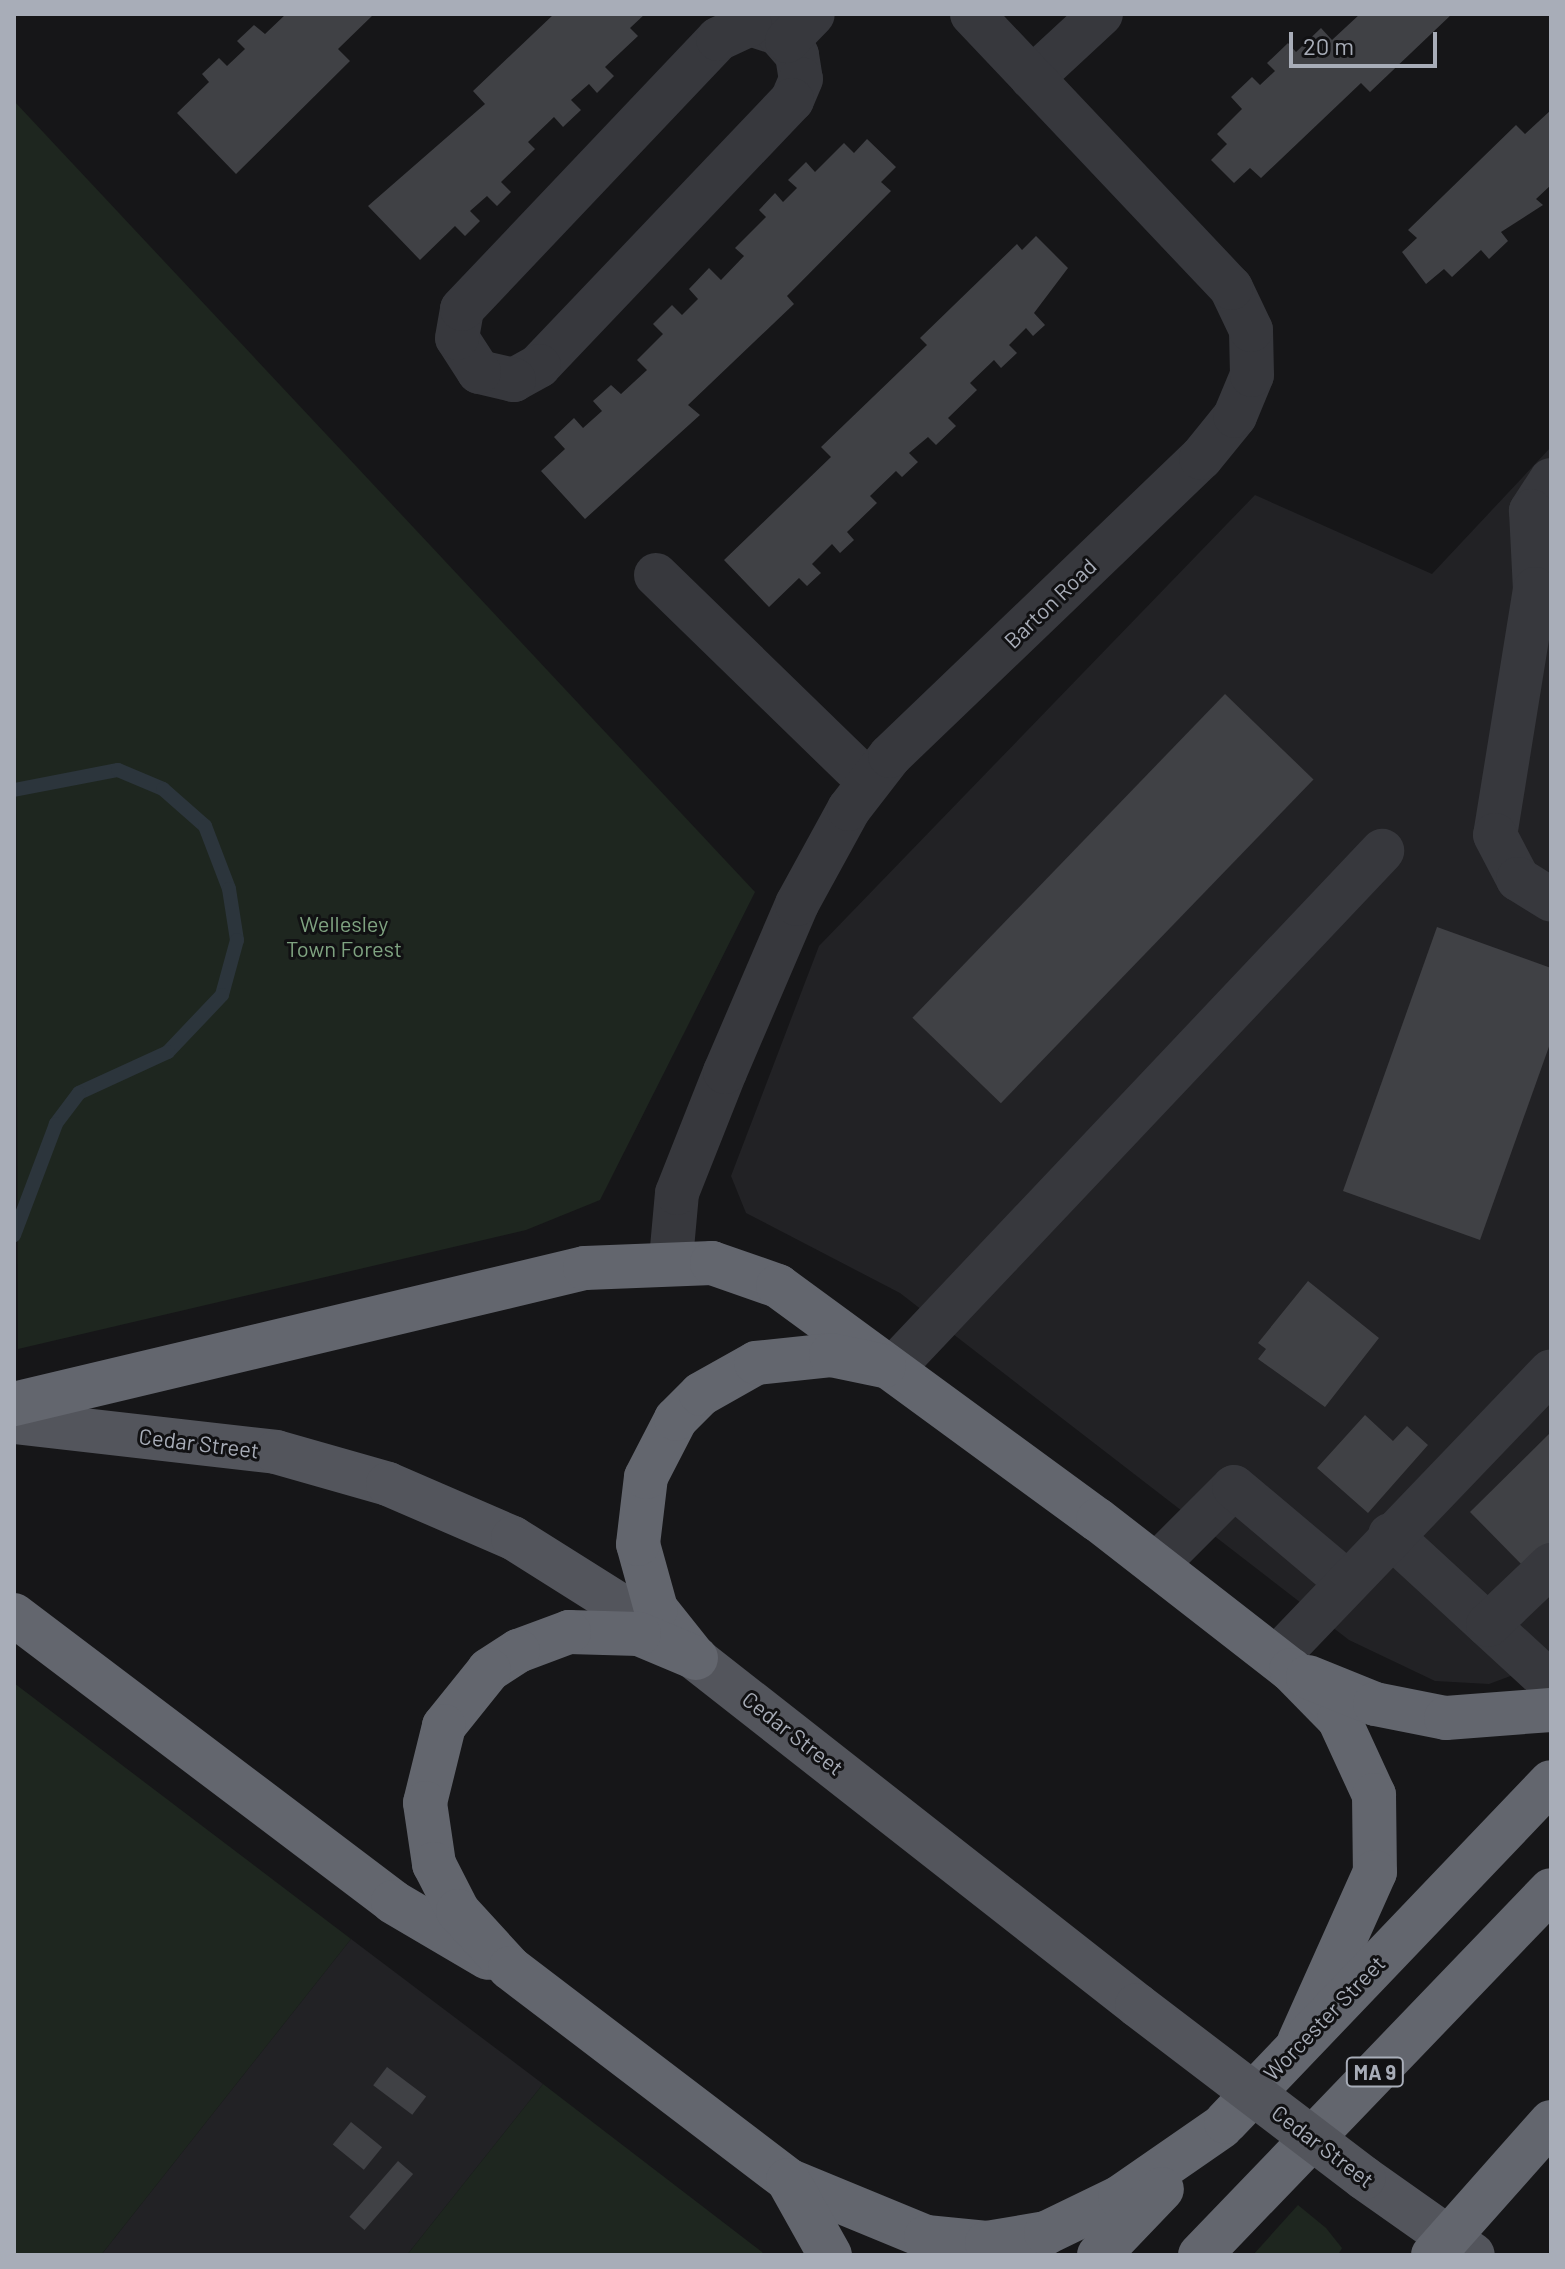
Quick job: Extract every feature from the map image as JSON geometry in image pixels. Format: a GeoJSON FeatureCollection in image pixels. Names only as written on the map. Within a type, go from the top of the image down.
{"type":"FeatureCollection","features":[{"type":"Feature","properties":{"kind":"highway"},"geometry":{"type":"LineString","coordinates":[[14,1404],[534,1278],[671,1259],[712,1263],[778,1286],[893,1368],[1284,1664],[1356,1746],[1378,1836],[1370,1895],[1299,2042]]}},
{"type":"Feature","properties":{"kind":"highway"},"geometry":{"type":"LineString","coordinates":[[696,1658],[656,1609],[638,1544],[646,1477],[676,1419],[730,1375],[769,1360],[831,1355],[893,1368]]}},
{"type":"Feature","properties":{"kind":"highway"},"geometry":{"type":"LineString","coordinates":[[14,1615],[412,1917],[510,1968],[788,2180],[926,2237],[1013,2241],[1046,2233],[1120,2197],[1221,2127]]}},
{"type":"Feature","properties":{"kind":"highway"},"geometry":{"type":"LineString","coordinates":[[510,1968],[458,1911],[434,1864],[425,1803],[444,1726],[489,1670],[569,1632],[639,1634],[696,1658]]}},
{"type":"Feature","properties":{"kind":"highway"},"geometry":{"type":"LineString","coordinates":[[1284,1664],[1375,1704],[1446,1718],[1551,1710]]}},
{"type":"Feature","properties":{"kind":"highway","name":"Worcester Street"},"geometry":{"type":"LineString","coordinates":[[1099,2255],[1299,2042],[1551,1782]]}},
{"type":"Feature","properties":{"kind":"highway","name":"MA 9"},"geometry":{"type":"LineString","coordinates":[[1200,2255],[1551,1890]]}},
{"type":"Feature","properties":{"kind":"highway"},"geometry":{"type":"LineString","coordinates":[[1451,2249],[1551,2122]]}},
{"type":"Feature","properties":{"kind":"highway"},"geometry":{"type":"LineString","coordinates":[[788,2180],[830,2255]]}},
{"type":"Feature","properties":{"kind":"main road","name":"Cedar Street"},"geometry":{"type":"LineString","coordinates":[[14,1422],[276,1452],[374,1479],[513,1538],[696,1658],[1451,2249]]}},
{"type":"Feature","properties":{"kind":"lane","name":"Barton Road"},"geometry":{"type":"LineString","coordinates":[[671,1259],[677,1193],[747,1015],[814,867],[869,782],[1201,458],[1235,416],[1252,375],[1251,330],[1231,288],[972,14]]}},
{"type":"Feature","properties":{"kind":"lane"},"geometry":{"type":"LineString","coordinates":[[1032,78],[1101,14]]}},
{"type":"Feature","properties":{"kind":"lane"},"geometry":{"type":"LineString","coordinates":[[750,24],[800,27],[801,73],[792,100],[539,366],[501,380],[471,364],[457,338],[462,309],[718,39],[750,24]]}},
{"type":"Feature","properties":{"kind":"lane"},"geometry":{"type":"LineString","coordinates":[[1551,480],[1531,511],[1535,589],[1495,835],[1518,879],[1551,900]]}},
{"type":"Feature","properties":{"kind":"lane"},"geometry":{"type":"LineString","coordinates":[[656,575],[869,782]]}},
{"type":"Feature","properties":{"kind":"lane"},"geometry":{"type":"LineString","coordinates":[[893,1368],[1382,851]]}},
{"type":"Feature","properties":{"kind":"lane"},"geometry":{"type":"LineString","coordinates":[[1284,1664],[1347,1582],[1390,1535],[1548,1380]]}},
{"type":"Feature","properties":{"kind":"lane"},"geometry":{"type":"LineString","coordinates":[[1156,1565],[1234,1487],[1347,1582]]}},
{"type":"Feature","properties":{"kind":"lane"},"geometry":{"type":"LineString","coordinates":[[1390,1535],[1551,1683]]}},
{"type":"Feature","properties":{"kind":"lane"},"geometry":{"type":"LineString","coordinates":[[1488,1625],[1551,1565]]}},
{"type":"Feature","properties":{"kind":"shaded area"},"geometry":{"type":"Polygon","coordinates":[[[1551,447],[1551,1661],[1489,1684],[1435,1681],[1349,1640],[900,1293],[746,1213],[731,1176],[819,946],[1255,495],[1432,574],[1551,447]]]}},
{"type":"Feature","properties":{"kind":"shaded area"},"geometry":{"type":"Polygon","coordinates":[[[351,1939],[543,2084],[407,2255],[101,2255],[351,1939]]]}},
{"type":"Feature","properties":{"kind":"green space","name":"Wellesley Town Forest"},"geometry":{"type":"Polygon","coordinates":[[[14,101],[755,892],[600,1200],[526,1230],[18,1349],[14,101]]]}},
{"type":"Feature","properties":{"kind":"green space"},"geometry":{"type":"Polygon","coordinates":[[[14,1683],[351,1939],[101,2255],[14,2255],[14,1683]]]}},
{"type":"Feature","properties":{"kind":"green space"},"geometry":{"type":"Polygon","coordinates":[[[543,2084],[762,2252],[764,2255],[407,2255],[543,2084]]]}},
{"type":"Feature","properties":{"kind":"green space"},"geometry":{"type":"Polygon","coordinates":[[[1298,2205],[1326,2228],[1342,2248],[1338,2255],[1253,2255],[1298,2205]]]}},
{"type":"Feature","properties":{"kind":"building"},"geometry":{"type":"Polygon","coordinates":[[[286,14],[374,14],[338,49],[350,61],[236,174],[177,113],[209,82],[202,74],[219,58],[227,66],[245,49],[237,41],[254,25],[265,34],[286,14]]]}},
{"type":"Feature","properties":{"kind":"building"},"geometry":{"type":"Polygon","coordinates":[[[554,14],[645,14],[630,28],[638,36],[605,67],[614,76],[597,93],[589,84],[571,100],[581,110],[563,127],[554,117],[528,142],[535,149],[501,182],[511,192],[497,206],[487,196],[470,211],[480,221],[465,236],[455,226],[420,260],[368,206],[485,104],[473,91],[554,14]]]}},
{"type":"Feature","properties":{"kind":"building"},"geometry":{"type":"Polygon","coordinates":[[[1360,14],[1452,14],[1370,92],[1361,83],[1261,178],[1250,168],[1234,183],[1211,160],[1227,144],[1217,134],[1242,109],[1231,97],[1252,77],[1260,85],[1275,71],[1267,63],[1288,43],[1296,52],[1321,28],[1332,40],[1360,14]]]}},
{"type":"Feature","properties":{"kind":"building"},"geometry":{"type":"Polygon","coordinates":[[[1551,110],[1551,185],[1536,199],[1543,205],[1501,232],[1508,241],[1489,259],[1481,250],[1452,277],[1444,269],[1426,284],[1402,252],[1417,238],[1408,230],[1516,125],[1525,134],[1551,110]]]}},
{"type":"Feature","properties":{"kind":"building"},"geometry":{"type":"Polygon","coordinates":[[[867,139],[896,167],[881,182],[891,191],[787,296],[794,304],[688,405],[700,415],[585,519],[541,471],[565,449],[554,437],[574,418],[583,428],[602,411],[593,401],[611,385],[621,394],[647,370],[637,360],[663,334],[653,324],[672,305],[682,315],[698,299],[689,289],[709,268],[721,280],[744,256],[735,248],[766,217],[759,210],[775,193],[783,202],[797,188],[788,180],[806,162],[815,172],[844,143],[854,153],[867,139]]]}},
{"type":"Feature","properties":{"kind":"building"},"geometry":{"type":"Polygon","coordinates":[[[1036,236],[1068,268],[1034,313],[1045,325],[1033,336],[1026,328],[1009,345],[1017,353],[1001,368],[994,360],[970,383],[977,390],[948,418],[956,426],[936,445],[928,437],[909,453],[918,462],[902,477],[896,471],[870,496],[877,503],[847,532],[854,540],[840,553],[832,544],[812,564],[821,573],[807,586],[799,578],[769,607],[724,560],[831,457],[821,447],[927,345],[920,338],[1017,244],[1022,250],[1036,236]]]}},
{"type":"Feature","properties":{"kind":"building"},"geometry":{"type":"Polygon","coordinates":[[[1225,694],[1313,779],[1001,1103],[912,1018],[1225,694]]]}},
{"type":"Feature","properties":{"kind":"building"},"geometry":{"type":"Polygon","coordinates":[[[1437,927],[1551,968],[1551,1041],[1480,1240],[1343,1191],[1437,927]]]}},
{"type":"Feature","properties":{"kind":"building"},"geometry":{"type":"Polygon","coordinates":[[[1308,1281],[1379,1338],[1325,1407],[1258,1359],[1266,1349],[1258,1343],[1308,1281]]]}},
{"type":"Feature","properties":{"kind":"building"},"geometry":{"type":"Polygon","coordinates":[[[1365,1415],[1393,1441],[1407,1426],[1428,1445],[1368,1513],[1317,1468],[1365,1415]]]}},
{"type":"Feature","properties":{"kind":"building"},"geometry":{"type":"Polygon","coordinates":[[[1551,1432],[1551,1554],[1531,1574],[1470,1512],[1551,1432]]]}},
{"type":"Feature","properties":{"kind":"building"},"geometry":{"type":"Polygon","coordinates":[[[387,2067],[426,2096],[412,2115],[373,2085],[387,2067]]]}},
{"type":"Feature","properties":{"kind":"building"},"geometry":{"type":"Polygon","coordinates":[[[351,2122],[382,2147],[364,2170],[333,2145],[351,2122]]]}},
{"type":"Feature","properties":{"kind":"building"},"geometry":{"type":"Polygon","coordinates":[[[398,2161],[413,2174],[365,2230],[349,2217],[398,2161]]]}},
{"type":"Feature","properties":{"kind":"waterway"},"geometry":{"type":"LineString","coordinates":[[14,790],[118,770],[163,789],[205,826],[229,889],[237,940],[222,995],[168,1052],[79,1093],[56,1124],[14,1235]]}}]}
